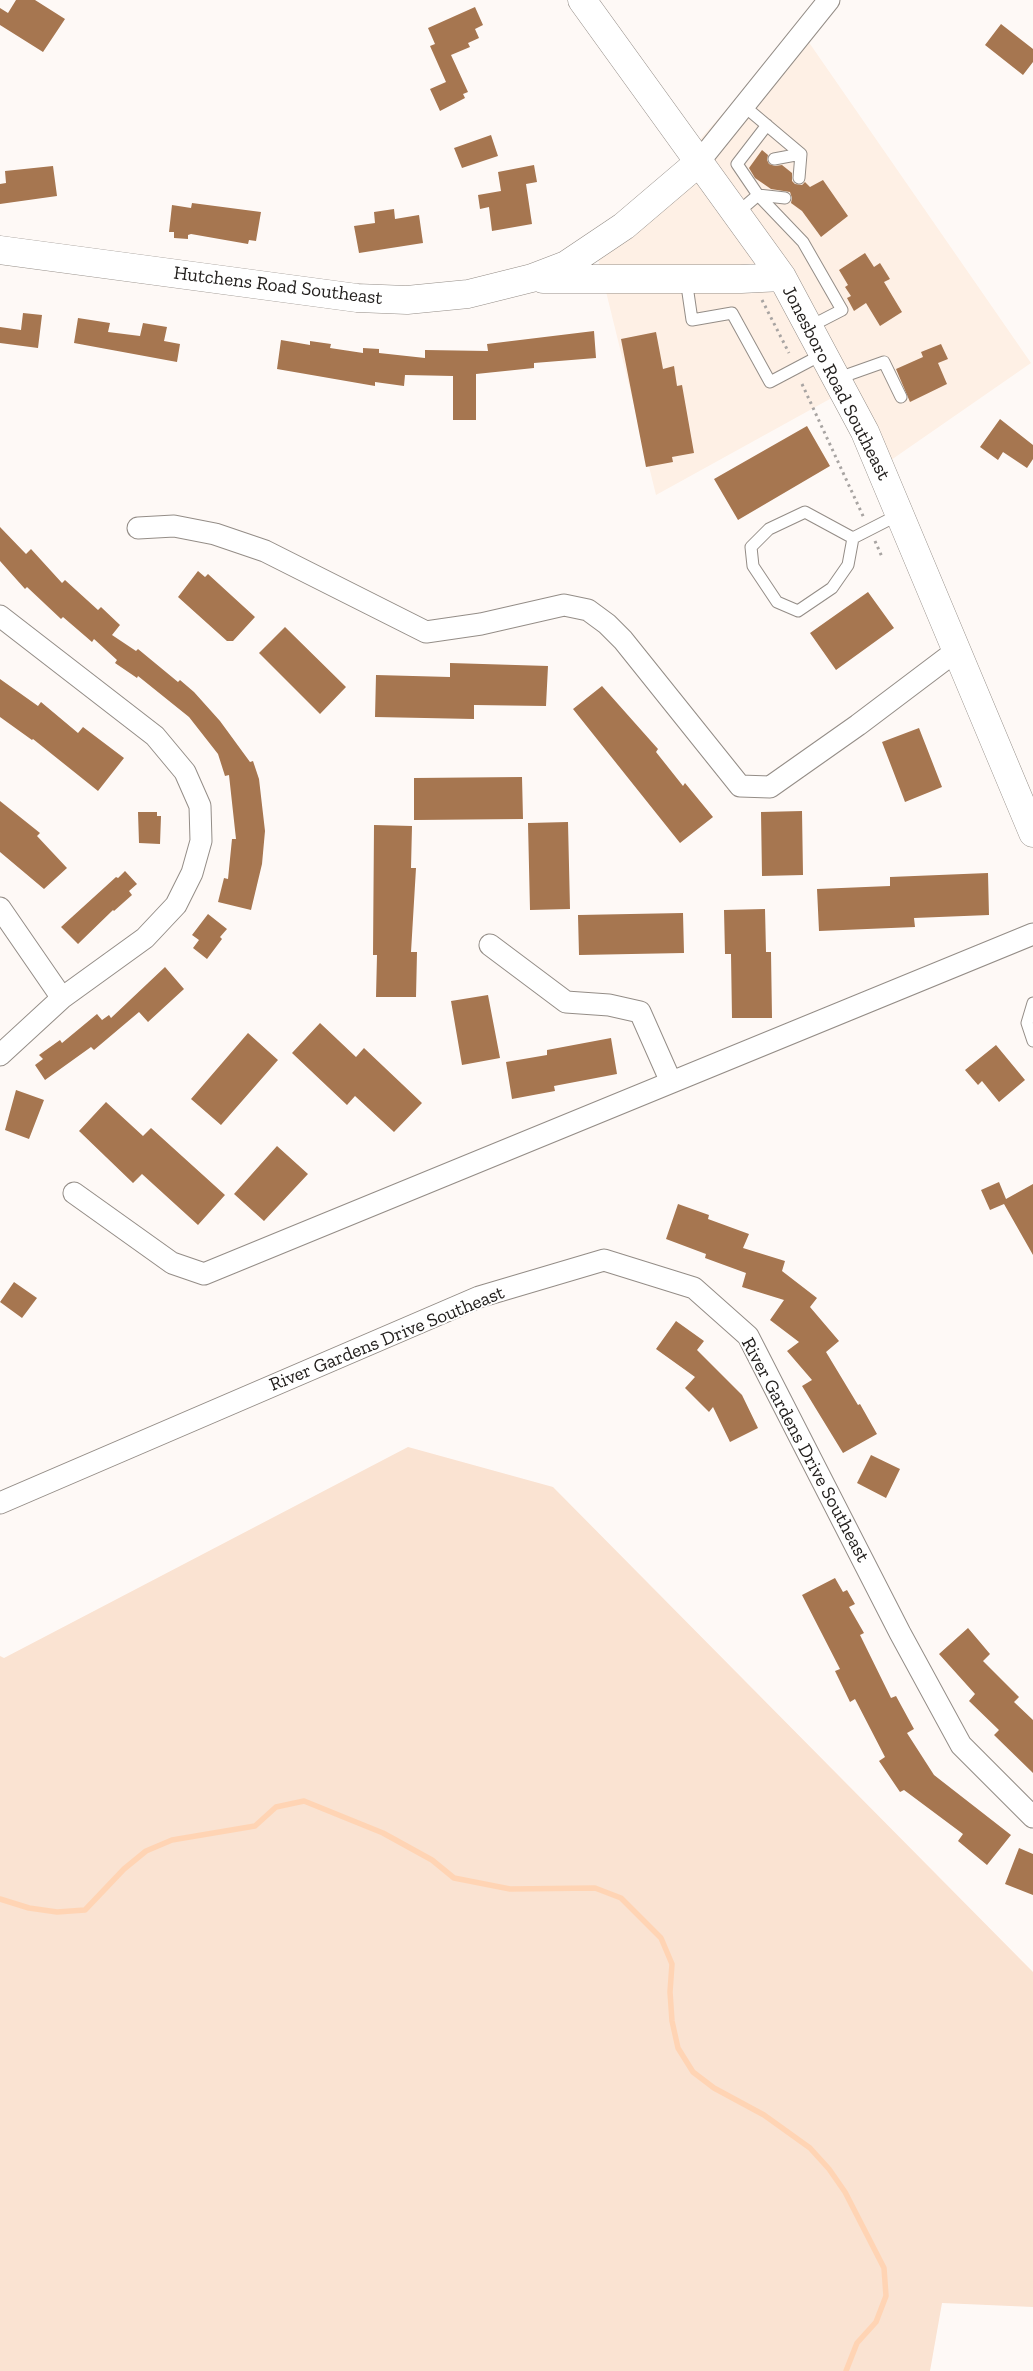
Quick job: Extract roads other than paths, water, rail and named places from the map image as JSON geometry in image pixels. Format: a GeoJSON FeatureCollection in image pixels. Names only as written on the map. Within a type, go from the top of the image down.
{"type":"FeatureCollection","features":[{"type":"Feature","properties":{"kind":"street","name":"Jonesboro Road Southeast"},"geometry":{"type":"LineString","coordinates":[[582,0],[782,277],[865,432],[1033,833]]}},
{"type":"Feature","properties":{"kind":"street"},"geometry":{"type":"LineString","coordinates":[[698,163],[829,0]]}},
{"type":"Feature","properties":{"kind":"street","name":"Hutchens Road Southeast"},"geometry":{"type":"LineString","coordinates":[[0,250],[357,298],[407,300],[468,294],[532,278],[566,265],[624,226],[698,163]]}},
{"type":"Feature","properties":{"kind":"street"},"geometry":{"type":"LineString","coordinates":[[532,278],[686,279],[782,277]]}},
{"type":"Feature","properties":{"kind":"street"},"geometry":{"type":"LineString","coordinates":[[138,528],[174,526],[215,534],[265,550],[426,632],[481,624],[564,604],[588,610],[607,624],[623,640],[740,786],[770,787],[858,725],[956,651]]}},
{"type":"Feature","properties":{"kind":"street"},"geometry":{"type":"LineString","coordinates":[[0,616],[155,736],[185,772],[200,806],[201,841],[192,873],[176,905],[145,938],[62,998],[0,1055]]}},
{"type":"Feature","properties":{"kind":"street"},"geometry":{"type":"LineString","coordinates":[[0,908],[62,998]]}},
{"type":"Feature","properties":{"kind":"street"},"geometry":{"type":"LineString","coordinates":[[74,1193],[172,1263],[204,1274],[1033,934]]}},
{"type":"Feature","properties":{"kind":"street"},"geometry":{"type":"LineString","coordinates":[[490,945],[566,1002],[609,1005],[640,1012],[671,1082]]}},
{"type":"Feature","properties":{"kind":"street","name":"River Gardens Drive Southeast"},"geometry":{"type":"LineString","coordinates":[[0,1503],[479,1297],[604,1260],[694,1288],[748,1336],[900,1633],[961,1745],[1033,1817]]}},
{"type":"Feature","properties":{"kind":"lane"},"geometry":{"type":"LineString","coordinates":[[744,106],[801,154]]}},
{"type":"Feature","properties":{"kind":"lane"},"geometry":{"type":"LineString","coordinates":[[767,125],[737,164],[758,195],[803,242],[842,310],[809,327]]}},
{"type":"Feature","properties":{"kind":"lane"},"geometry":{"type":"LineString","coordinates":[[774,160],[801,154]]}},
{"type":"Feature","properties":{"kind":"lane"},"geometry":{"type":"LineString","coordinates":[[799,178],[801,154]]}},
{"type":"Feature","properties":{"kind":"lane"},"geometry":{"type":"LineString","coordinates":[[736,214],[758,195],[759,180]]}},
{"type":"Feature","properties":{"kind":"lane"},"geometry":{"type":"LineString","coordinates":[[758,195],[784,198]]}},
{"type":"Feature","properties":{"kind":"lane"},"geometry":{"type":"LineString","coordinates":[[686,279],[692,320],[732,313],[770,382],[823,354]]}},
{"type":"Feature","properties":{"kind":"lane"},"geometry":{"type":"LineString","coordinates":[[836,379],[884,362],[901,396]]}},
{"type":"Feature","properties":{"kind":"lane"},"geometry":{"type":"LineString","coordinates":[[804,512],[853,538],[848,565],[832,588],[798,611],[777,602],[753,566],[751,547],[769,529],[804,512]]}},
{"type":"Feature","properties":{"kind":"lane"},"geometry":{"type":"LineString","coordinates":[[853,538],[900,514]]}},
{"type":"Feature","properties":{"kind":"lane"},"geometry":{"type":"LineString","coordinates":[[1033,1004],[1027,1023],[1033,1041]]}},
{"type":"Feature","properties":{"kind":"waterway"},"geometry":{"type":"LineString","coordinates":[[0,1899],[29,1908],[57,1912],[85,1910],[124,1869],[146,1851],[172,1840],[255,1826],[276,1807],[304,1801],[383,1833],[432,1860],[454,1878],[510,1889],[595,1888],[621,1898],[661,1938],[672,1964],[670,1992],[672,2021],[678,2048],[693,2072],[714,2088],[764,2115],[810,2148],[829,2169],[845,2192],[884,2268],[886,2296],[876,2322],[857,2343],[846,2371]]}}]}
